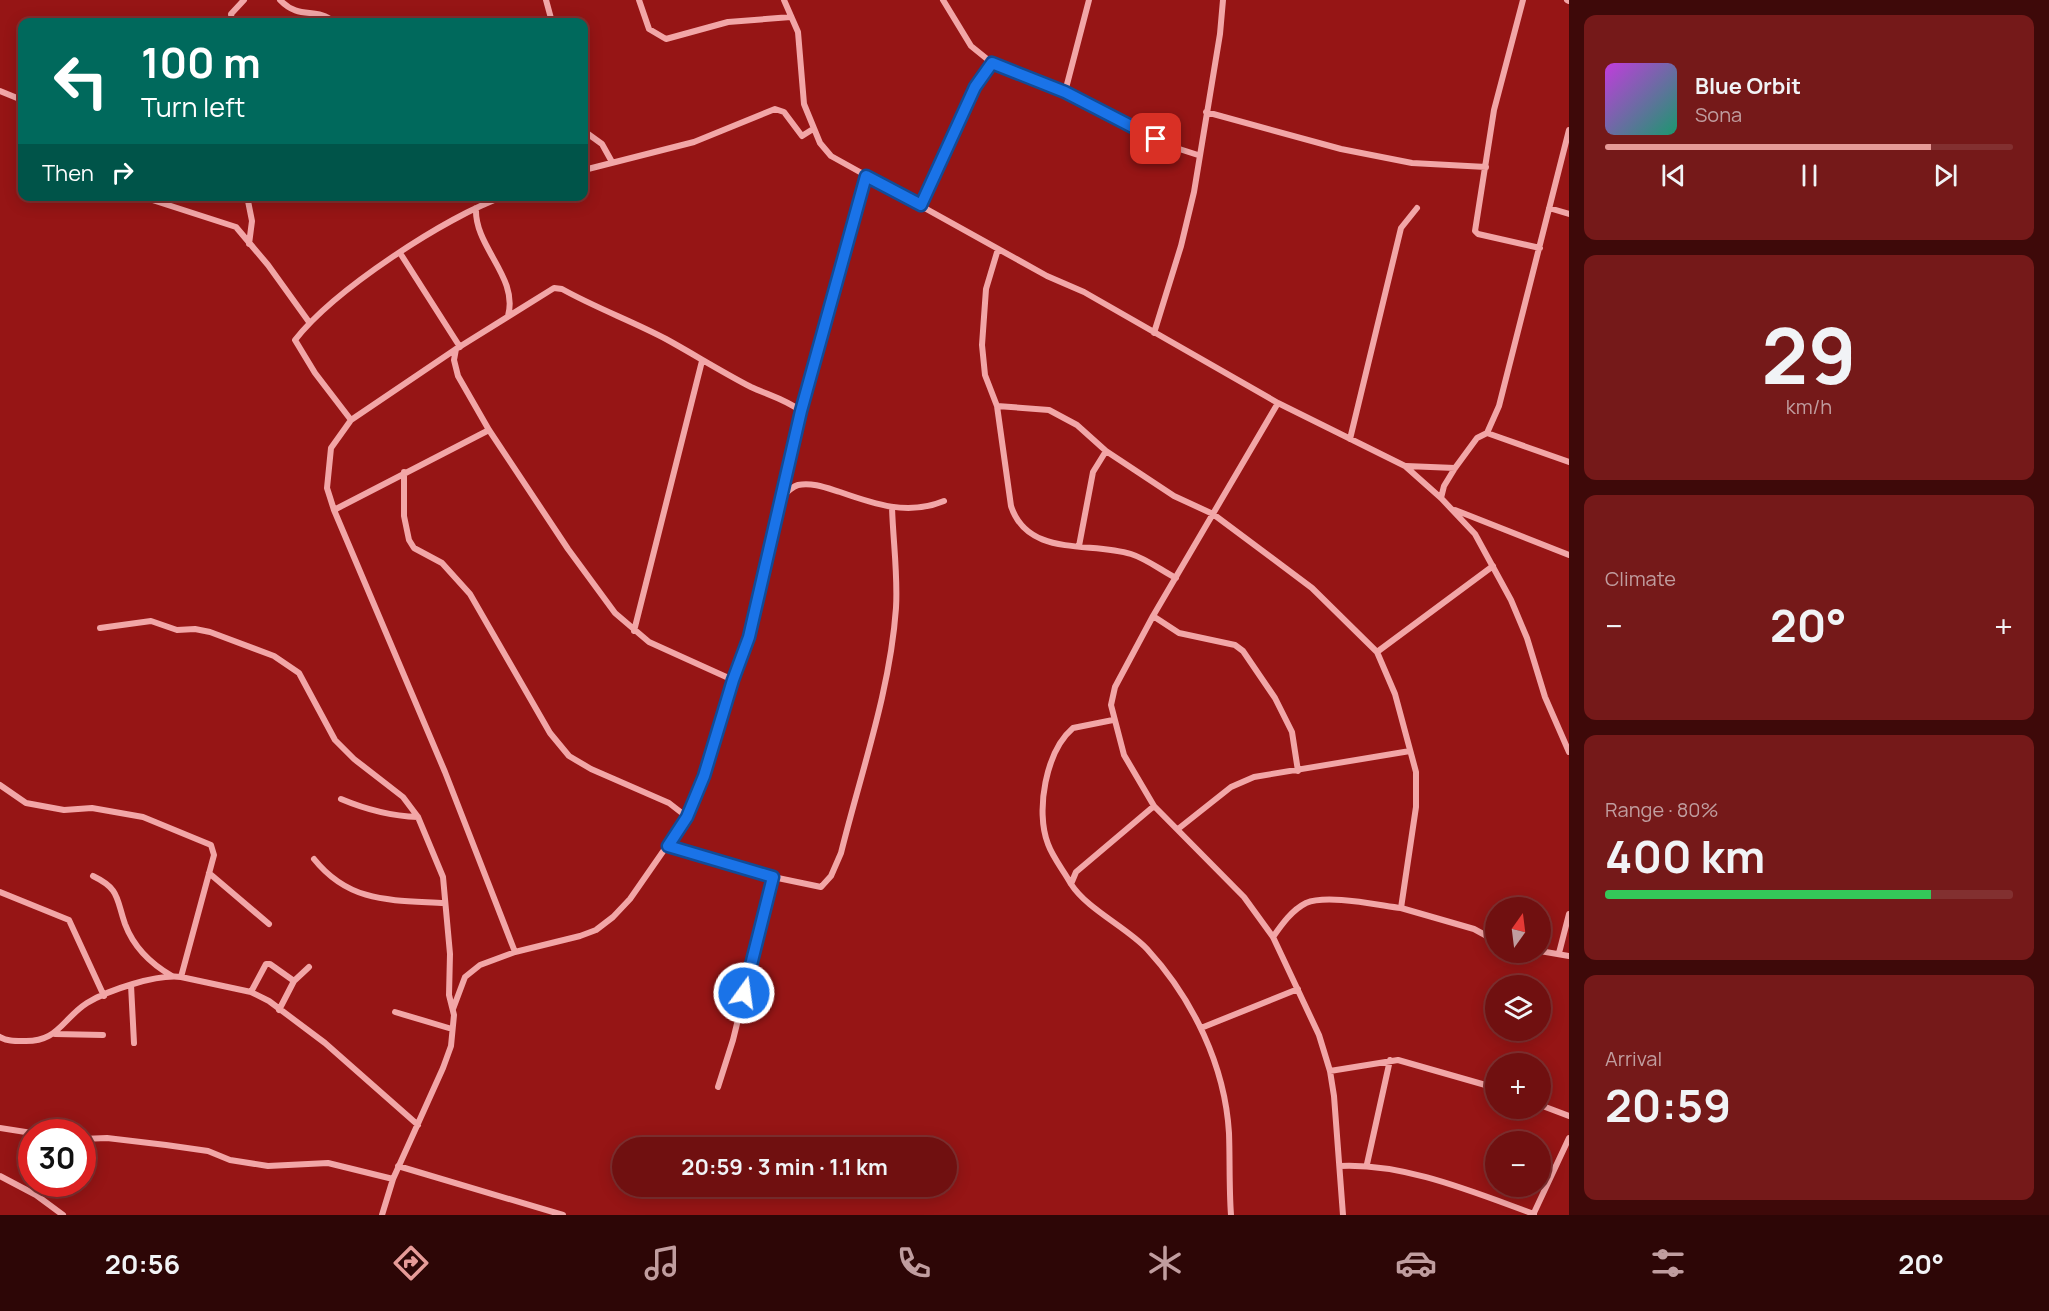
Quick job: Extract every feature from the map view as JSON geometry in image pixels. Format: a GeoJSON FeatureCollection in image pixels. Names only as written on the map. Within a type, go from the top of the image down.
{"type":"FeatureCollection","features":[{"type":"Feature","properties":{"kind":"street"},"geometry":{"type":"LineString","coordinates":[[232,18],[231,14],[244,0]]}},
{"type":"Feature","properties":{"kind":"street"},"geometry":{"type":"LineString","coordinates":[[280,0],[293,12],[325,18]]}},
{"type":"Feature","properties":{"kind":"street"},"geometry":{"type":"LineString","coordinates":[[546,0],[551,18]]}},
{"type":"Feature","properties":{"kind":"street"},"geometry":{"type":"LineString","coordinates":[[639,0],[649,29],[666,39],[728,22],[791,17]]}},
{"type":"Feature","properties":{"kind":"street"},"geometry":{"type":"LineString","coordinates":[[784,0],[798,32],[804,104],[820,143],[831,156],[998,249],[1084,292],[1278,403],[1405,466],[1441,498],[1475,534],[1493,567],[1527,639],[1545,698],[1569,752]]}},
{"type":"Feature","properties":{"kind":"street"},"geometry":{"type":"LineString","coordinates":[[943,0],[971,46],[992,63],[1065,92],[1156,139],[1198,155]]}},
{"type":"Feature","properties":{"kind":"street"},"geometry":{"type":"LineString","coordinates":[[1065,92],[1089,0]]}},
{"type":"Feature","properties":{"kind":"street"},"geometry":{"type":"LineString","coordinates":[[1154,333],[1181,246],[1194,192],[1198,155],[1220,34],[1223,0]]}},
{"type":"Feature","properties":{"kind":"street"},"geometry":{"type":"LineString","coordinates":[[1523,0],[1494,110],[1475,231],[1478,234],[1540,248]]}},
{"type":"Feature","properties":{"kind":"street"},"geometry":{"type":"LineString","coordinates":[[921,205],[975,87],[992,63]]}},
{"type":"Feature","properties":{"kind":"street"},"geometry":{"type":"LineString","coordinates":[[0,91],[18,98]]}},
{"type":"Feature","properties":{"kind":"street"},"geometry":{"type":"LineString","coordinates":[[588,169],[694,142],[775,109],[784,112],[802,135],[813,129]]}},
{"type":"Feature","properties":{"kind":"street"},"geometry":{"type":"LineString","coordinates":[[1206,112],[1341,149],[1412,163],[1486,167]]}},
{"type":"Feature","properties":{"kind":"street"},"geometry":{"type":"LineString","coordinates":[[1441,498],[1444,486],[1455,468],[1477,438],[1487,433],[1505,388],[1569,130]]}},
{"type":"Feature","properties":{"kind":"street"},"geometry":{"type":"LineString","coordinates":[[588,134],[602,144],[612,162]]}},
{"type":"Feature","properties":{"kind":"street"},"geometry":{"type":"LineString","coordinates":[[382,1215],[393,1179],[451,1046],[453,1009],[460,985],[469,972],[480,964],[515,952],[564,941],[596,930],[614,917],[630,898],[687,817],[711,753],[733,680],[749,637],[801,411],[866,176]]}},
{"type":"Feature","properties":{"kind":"street"},"geometry":{"type":"LineString","coordinates":[[155,201],[236,227],[268,265],[309,322]]}},
{"type":"Feature","properties":{"kind":"street"},"geometry":{"type":"LineString","coordinates":[[248,201],[252,222],[249,243]]}},
{"type":"Feature","properties":{"kind":"street"},"geometry":{"type":"LineString","coordinates":[[351,420],[315,373],[295,340],[309,322],[400,253],[476,208],[483,201]]}},
{"type":"Feature","properties":{"kind":"street"},"geometry":{"type":"LineString","coordinates":[[476,208],[477,229],[510,295],[508,316]]}},
{"type":"Feature","properties":{"kind":"street"},"geometry":{"type":"LineString","coordinates":[[1350,439],[1401,228],[1417,208]]}},
{"type":"Feature","properties":{"kind":"street"},"geometry":{"type":"LineString","coordinates":[[1549,208],[1569,214]]}},
{"type":"Feature","properties":{"kind":"street"},"geometry":{"type":"LineString","coordinates":[[998,249],[986,289],[982,345],[985,375],[997,406],[1011,506],[1017,520],[1025,530],[1042,541],[1130,554],[1176,578]]}},
{"type":"Feature","properties":{"kind":"street"},"geometry":{"type":"LineString","coordinates":[[400,253],[458,348],[454,360],[458,376],[489,430],[568,549],[615,613],[634,631],[671,653],[733,680]]}},
{"type":"Feature","properties":{"kind":"street"},"geometry":{"type":"LineString","coordinates":[[515,952],[432,741],[334,510],[327,488],[329,457],[336,438],[351,420],[458,348],[549,290],[562,289],[665,339],[702,361],[764,392],[785,400],[801,411]]}},
{"type":"Feature","properties":{"kind":"street"},"geometry":{"type":"LineString","coordinates":[[634,631],[702,361]]}},
{"type":"Feature","properties":{"kind":"street"},"geometry":{"type":"LineString","coordinates":[[1278,403],[1153,616],[1115,687],[1111,705],[1113,720],[1124,755],[1154,806],[1244,897],[1273,937],[1298,989],[1318,1035],[1330,1071],[1343,1215]]}},
{"type":"Feature","properties":{"kind":"street"},"geometry":{"type":"LineString","coordinates":[[997,406],[1049,410],[1077,425],[1106,452],[1174,496],[1213,514],[1312,588],[1377,652],[1395,694],[1416,772],[1416,807],[1401,908]]}},
{"type":"Feature","properties":{"kind":"street"},"geometry":{"type":"LineString","coordinates":[[334,510],[489,430]]}},
{"type":"Feature","properties":{"kind":"street"},"geometry":{"type":"LineString","coordinates":[[1487,433],[1569,462]]}},
{"type":"Feature","properties":{"kind":"street"},"geometry":{"type":"LineString","coordinates":[[1079,546],[1093,472],[1106,452]]}},
{"type":"Feature","properties":{"kind":"street"},"geometry":{"type":"LineString","coordinates":[[1405,466],[1455,468]]}},
{"type":"Feature","properties":{"kind":"street"},"geometry":{"type":"LineString","coordinates":[[404,472],[404,522],[408,540],[414,548],[442,562],[470,594],[550,733],[569,756],[591,769],[669,802],[687,817]]}},
{"type":"Feature","properties":{"kind":"street"},"geometry":{"type":"LineString","coordinates":[[779,500],[792,487],[804,484],[824,487],[892,507],[919,509],[944,501]]}},
{"type":"Feature","properties":{"kind":"street"},"geometry":{"type":"LineString","coordinates":[[668,846],[773,877],[821,886],[834,871],[884,696],[897,580],[892,507]]}},
{"type":"Feature","properties":{"kind":"street"},"geometry":{"type":"LineString","coordinates":[[1451,509],[1569,555]]}},
{"type":"Feature","properties":{"kind":"street"},"geometry":{"type":"LineString","coordinates":[[1377,652],[1493,567]]}},
{"type":"Feature","properties":{"kind":"street"},"geometry":{"type":"LineString","coordinates":[[1153,616],[1179,633],[1235,645],[1243,651],[1275,698],[1292,732],[1298,771]]}},
{"type":"Feature","properties":{"kind":"street"},"geometry":{"type":"LineString","coordinates":[[100,628],[151,621],[177,630],[195,629],[210,632],[274,656],[299,674],[335,740],[354,759],[397,791],[418,817],[441,870],[450,954],[449,995],[453,1009]]}},
{"type":"Feature","properties":{"kind":"street"},"geometry":{"type":"LineString","coordinates":[[1113,720],[1073,728],[1057,749],[1045,778],[1045,832],[1048,845],[1071,884],[1085,898],[1136,937],[1161,965],[1201,1028],[1215,1062],[1224,1097],[1229,1132],[1232,1215]]}},
{"type":"Feature","properties":{"kind":"street"},"geometry":{"type":"LineString","coordinates":[[1178,829],[1241,781],[1410,751]]}},
{"type":"Feature","properties":{"kind":"street"},"geometry":{"type":"LineString","coordinates":[[0,785],[27,802],[64,810],[92,808],[143,818],[211,845],[214,850],[209,873],[181,977]]}},
{"type":"Feature","properties":{"kind":"street"},"geometry":{"type":"LineString","coordinates":[[341,799],[381,813],[418,817]]}},
{"type":"Feature","properties":{"kind":"street"},"geometry":{"type":"LineString","coordinates":[[1071,884],[1076,872],[1154,806]]}},
{"type":"Feature","properties":{"kind":"street"},"geometry":{"type":"LineString","coordinates":[[314,860],[327,876],[345,888],[384,899],[445,903]]}},
{"type":"Feature","properties":{"kind":"street"},"geometry":{"type":"LineString","coordinates":[[209,873],[269,924]]}},
{"type":"Feature","properties":{"kind":"street"},"geometry":{"type":"LineString","coordinates":[[93,876],[116,891],[126,925],[145,957],[172,976]]}},
{"type":"Feature","properties":{"kind":"street"},"geometry":{"type":"LineString","coordinates":[[718,1088],[733,1040],[773,877]]}},
{"type":"Feature","properties":{"kind":"street"},"geometry":{"type":"LineString","coordinates":[[0,892],[69,920],[104,996]]}},
{"type":"Feature","properties":{"kind":"street"},"geometry":{"type":"LineString","coordinates":[[1273,937],[1288,918],[1308,902],[1324,900],[1401,908],[1485,933]]}},
{"type":"Feature","properties":{"kind":"street"},"geometry":{"type":"LineString","coordinates":[[1558,953],[1569,914]]}},
{"type":"Feature","properties":{"kind":"street"},"geometry":{"type":"LineString","coordinates":[[1551,952],[1569,956]]}},
{"type":"Feature","properties":{"kind":"street"},"geometry":{"type":"LineString","coordinates":[[251,992],[266,964],[270,964],[294,981]]}},
{"type":"Feature","properties":{"kind":"street"},"geometry":{"type":"LineString","coordinates":[[279,1010],[294,981],[309,967]]}},
{"type":"Feature","properties":{"kind":"street"},"geometry":{"type":"LineString","coordinates":[[55,1034],[85,1004],[131,985],[172,976],[251,992],[325,1043],[418,1125]]}},
{"type":"Feature","properties":{"kind":"street"},"geometry":{"type":"LineString","coordinates":[[131,985],[134,1043]]}},
{"type":"Feature","properties":{"kind":"street"},"geometry":{"type":"LineString","coordinates":[[1201,1028],[1298,989]]}},
{"type":"Feature","properties":{"kind":"street"},"geometry":{"type":"LineString","coordinates":[[395,1012],[452,1029]]}},
{"type":"Feature","properties":{"kind":"street"},"geometry":{"type":"LineString","coordinates":[[0,1037],[27,1042],[55,1034],[103,1035]]}},
{"type":"Feature","properties":{"kind":"street"},"geometry":{"type":"LineString","coordinates":[[1330,1071],[1390,1060],[1407,1061],[1485,1085]]}},
{"type":"Feature","properties":{"kind":"street"},"geometry":{"type":"LineString","coordinates":[[1366,1164],[1390,1060]]}},
{"type":"Feature","properties":{"kind":"street"},"geometry":{"type":"LineString","coordinates":[[1551,1109],[1569,1116]]}},
{"type":"Feature","properties":{"kind":"street"},"geometry":{"type":"LineString","coordinates":[[0,1128],[18,1131]]}},
{"type":"Feature","properties":{"kind":"street"},"geometry":{"type":"LineString","coordinates":[[96,1138],[208,1151],[230,1160],[262,1165],[328,1163],[393,1179]]}},
{"type":"Feature","properties":{"kind":"street"},"geometry":{"type":"LineString","coordinates":[[1340,1166],[1366,1164],[1443,1182],[1533,1215],[1569,1138]]}},
{"type":"Feature","properties":{"kind":"street"},"geometry":{"type":"LineString","coordinates":[[398,1167],[563,1215]]}},
{"type":"Feature","properties":{"kind":"street"},"geometry":{"type":"LineString","coordinates":[[0,1176],[36,1195],[63,1215]]}},
{"type":"Feature","properties":{"kind":"route"},"geometry":{"type":"LineString","coordinates":[[744,993],[773,877],[668,846],[687,817],[704,776],[733,680],[749,637],[801,411],[845,245],[866,176],[921,205],[975,87],[992,63],[1065,92],[1156,139]]}}]}
